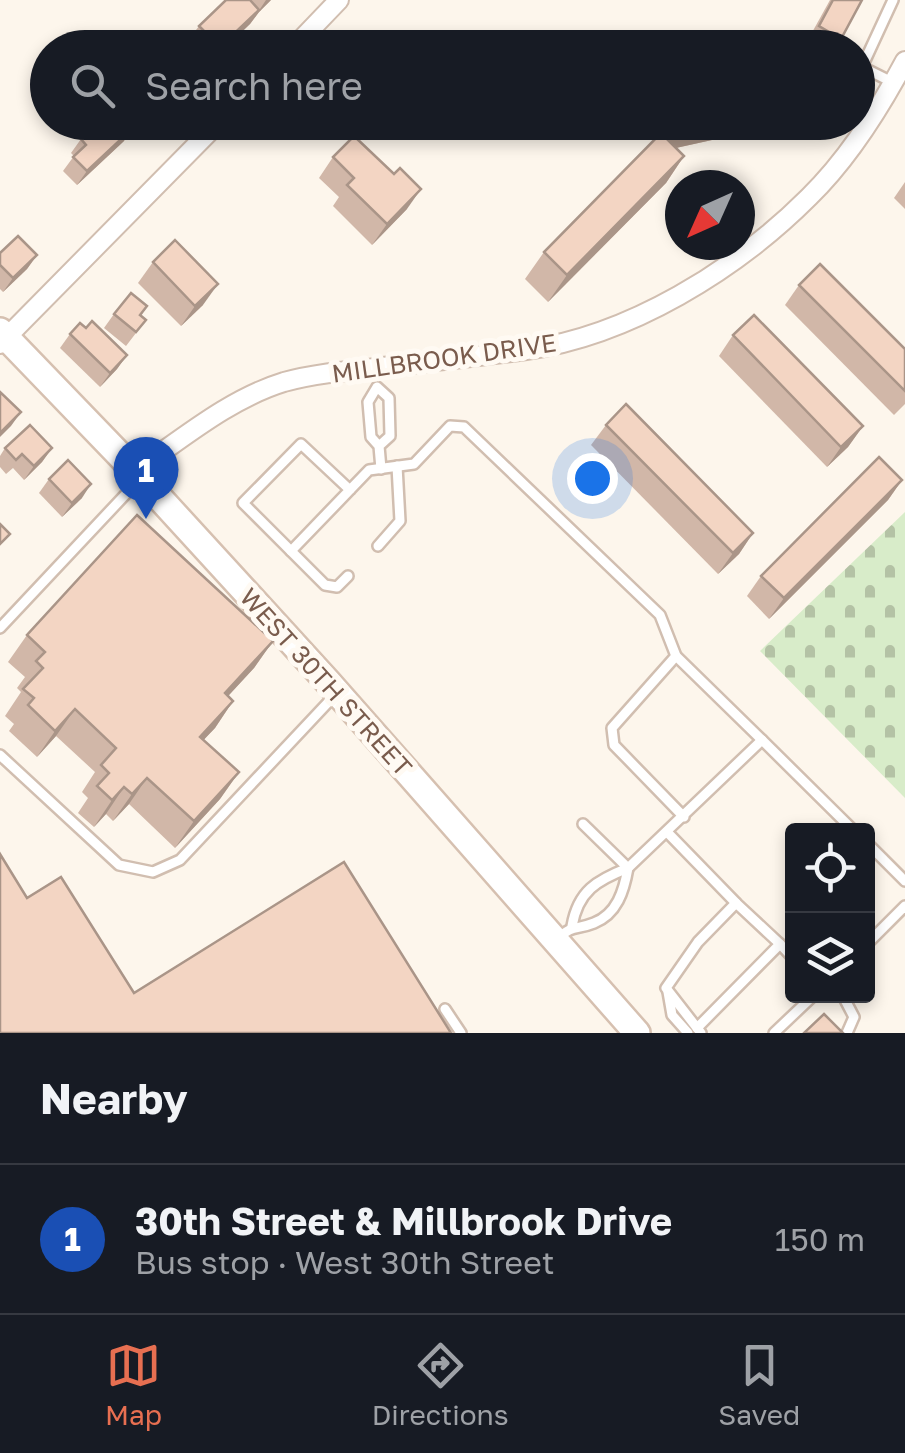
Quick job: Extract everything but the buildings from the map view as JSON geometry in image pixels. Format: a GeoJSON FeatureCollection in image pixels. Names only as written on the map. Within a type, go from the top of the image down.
{"type":"FeatureCollection","features":[{"type":"Feature","properties":{"kind":"street"},"geometry":{"type":"LineString","coordinates":[[311,30],[340,0]]}},
{"type":"Feature","properties":{"kind":"street","name":"MILLBROOK DRIVE"},"geometry":{"type":"LineString","coordinates":[[875,110],[905,61]]}},
{"type":"Feature","properties":{"kind":"street"},"geometry":{"type":"LineString","coordinates":[[2,338],[201,140]]}},
{"type":"Feature","properties":{"kind":"street","name":"MILLBROOK DRIVE"},"geometry":{"type":"LineString","coordinates":[[138,475],[229,406],[284,382],[377,378],[531,350],[618,325],[666,304],[732,261],[809,198],[855,140]]}},
{"type":"Feature","properties":{"kind":"street","name":"WEST 30TH STREET"},"geometry":{"type":"LineString","coordinates":[[2,338],[138,475],[564,934],[636,1033]]}},
{"type":"Feature","properties":{"kind":"lane"},"geometry":{"type":"LineString","coordinates":[[875,39],[893,0]]}},
{"type":"Feature","properties":{"kind":"lane"},"geometry":{"type":"LineString","coordinates":[[875,73],[894,82]]}},
{"type":"Feature","properties":{"kind":"lane"},"geometry":{"type":"LineString","coordinates":[[377,378],[368,402],[370,437],[380,446]]}},
{"type":"Feature","properties":{"kind":"lane"},"geometry":{"type":"LineString","coordinates":[[377,378],[390,398],[390,436],[380,446],[380,469]]}},
{"type":"Feature","properties":{"kind":"lane"},"geometry":{"type":"LineString","coordinates":[[291,551],[369,470],[414,464],[450,426],[464,427],[660,615],[676,656],[847,823]]}},
{"type":"Feature","properties":{"kind":"lane"},"geometry":{"type":"LineString","coordinates":[[348,576],[337,587],[325,585],[244,503],[301,444],[350,490]]}},
{"type":"Feature","properties":{"kind":"lane"},"geometry":{"type":"LineString","coordinates":[[378,546],[400,521],[397,466]]}},
{"type":"Feature","properties":{"kind":"lane"},"geometry":{"type":"LineString","coordinates":[[0,628],[138,475]]}},
{"type":"Feature","properties":{"kind":"lane"},"geometry":{"type":"LineString","coordinates":[[676,656],[612,728],[614,745],[684,817]]}},
{"type":"Feature","properties":{"kind":"lane"},"geometry":{"type":"LineString","coordinates":[[0,755],[120,865],[153,872],[180,860],[337,693]]}},
{"type":"Feature","properties":{"kind":"lane"},"geometry":{"type":"LineString","coordinates":[[564,934],[576,904],[602,878],[628,868],[762,740]]}},
{"type":"Feature","properties":{"kind":"lane"},"geometry":{"type":"LineString","coordinates":[[583,824],[628,868]]}},
{"type":"Feature","properties":{"kind":"lane"},"geometry":{"type":"LineString","coordinates":[[667,832],[785,949]]}},
{"type":"Feature","properties":{"kind":"lane"},"geometry":{"type":"LineString","coordinates":[[875,851],[905,881]]}},
{"type":"Feature","properties":{"kind":"lane"},"geometry":{"type":"LineString","coordinates":[[564,934],[595,923],[623,898],[628,868]]}},
{"type":"Feature","properties":{"kind":"lane"},"geometry":{"type":"LineString","coordinates":[[736,903],[698,942],[667,989],[696,1032],[780,944]]}},
{"type":"Feature","properties":{"kind":"lane"},"geometry":{"type":"LineString","coordinates":[[875,936],[905,906]]}},
{"type":"Feature","properties":{"kind":"lane"},"geometry":{"type":"LineString","coordinates":[[774,1033],[806,1003]]}},
{"type":"Feature","properties":{"kind":"lane"},"geometry":{"type":"LineString","coordinates":[[846,1003],[854,1018],[847,1033]]}},
{"type":"Feature","properties":{"kind":"lane"},"geometry":{"type":"LineString","coordinates":[[445,1009],[460,1033]]}},
{"type":"Feature","properties":{"kind":"green space"},"geometry":{"type":"Polygon","coordinates":[[[905,512],[905,798],[760,651],[905,512]]]}},
{"type":"Feature","properties":{"kind":"place","name":"30th Street & Millbrook Drive"},"geometry":{"type":"Point","coordinates":[146,519]}}]}
